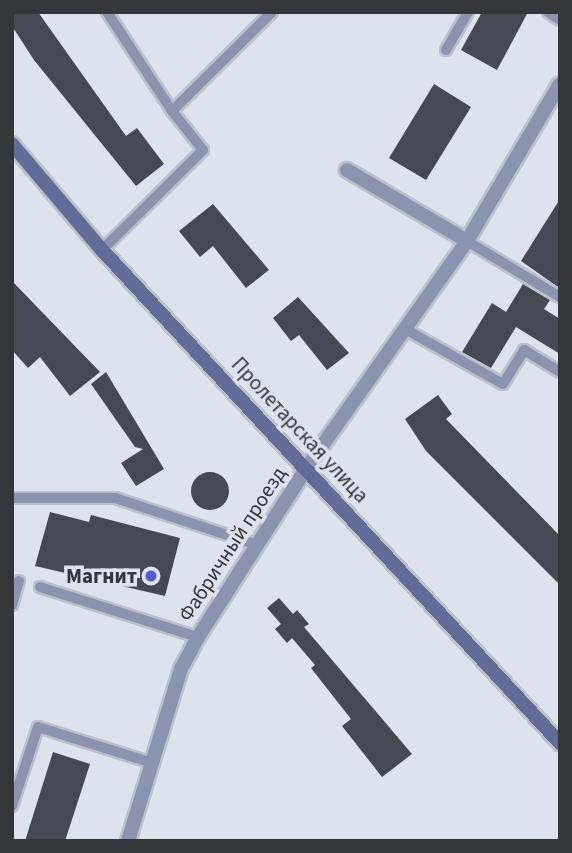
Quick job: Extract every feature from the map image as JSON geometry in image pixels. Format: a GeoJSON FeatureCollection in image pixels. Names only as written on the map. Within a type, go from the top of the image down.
{"type":"FeatureCollection","features":[{"type":"Feature","properties":{"kind":"main road","name":"Пролетарская улица"},"geometry":{"type":"LineString","coordinates":[[12,144],[102,250],[307,467],[560,743]]}},
{"type":"Feature","properties":{"kind":"street","name":"Фабричный проезд"},"geometry":{"type":"LineString","coordinates":[[128,841],[152,763],[198,636],[307,467],[467,241],[560,84]]}},
{"type":"Feature","properties":{"kind":"street"},"geometry":{"type":"LineString","coordinates":[[347,170],[467,241]]}},
{"type":"Feature","properties":{"kind":"lane"},"geometry":{"type":"LineString","coordinates":[[102,250],[203,150],[172,111],[107,12]]}},
{"type":"Feature","properties":{"kind":"lane"},"geometry":{"type":"LineString","coordinates":[[172,111],[272,12]]}},
{"type":"Feature","properties":{"kind":"lane"},"geometry":{"type":"LineString","coordinates":[[446,50],[468,12]]}},
{"type":"Feature","properties":{"kind":"lane"},"geometry":{"type":"LineString","coordinates":[[548,12],[560,20]]}},
{"type":"Feature","properties":{"kind":"lane"},"geometry":{"type":"LineString","coordinates":[[467,241],[560,297]]}},
{"type":"Feature","properties":{"kind":"lane"},"geometry":{"type":"LineString","coordinates":[[405,329],[503,384],[524,350],[560,372]]}},
{"type":"Feature","properties":{"kind":"lane"},"geometry":{"type":"LineString","coordinates":[[12,498],[115,498],[258,545]]}},
{"type":"Feature","properties":{"kind":"lane"},"geometry":{"type":"LineString","coordinates":[[12,605],[19,581]]}},
{"type":"Feature","properties":{"kind":"lane"},"geometry":{"type":"LineString","coordinates":[[40,587],[198,636]]}},
{"type":"Feature","properties":{"kind":"lane"},"geometry":{"type":"LineString","coordinates":[[12,806],[38,727],[152,763]]}},
{"type":"Feature","properties":{"kind":"building"},"geometry":{"type":"Polygon","coordinates":[[[12,12],[38,12],[126,136],[137,128],[164,164],[136,186],[34,60],[12,26],[12,12]]]}},
{"type":"Feature","properties":{"kind":"building"},"geometry":{"type":"Polygon","coordinates":[[[482,12],[528,12],[497,70],[461,50],[482,12]]]}},
{"type":"Feature","properties":{"kind":"building"},"geometry":{"type":"Polygon","coordinates":[[[434,84],[471,107],[426,180],[389,158],[434,84]]]}},
{"type":"Feature","properties":{"kind":"building"},"geometry":{"type":"Polygon","coordinates":[[[560,199],[560,283],[558,287],[521,261],[560,199]]]}},
{"type":"Feature","properties":{"kind":"building"},"geometry":{"type":"Polygon","coordinates":[[[213,204],[269,270],[246,288],[213,246],[200,257],[179,231],[213,204]]]}},
{"type":"Feature","properties":{"kind":"building"},"geometry":{"type":"Polygon","coordinates":[[[12,281],[100,372],[70,396],[40,357],[28,368],[12,350],[12,281]]]}},
{"type":"Feature","properties":{"kind":"building"},"geometry":{"type":"Polygon","coordinates":[[[523,284],[550,300],[544,309],[560,319],[560,354],[516,327],[491,368],[462,352],[492,303],[506,312],[523,284]]]}},
{"type":"Feature","properties":{"kind":"building"},"geometry":{"type":"Polygon","coordinates":[[[298,297],[349,353],[327,370],[299,335],[291,341],[273,318],[298,297]]]}},
{"type":"Feature","properties":{"kind":"building"},"geometry":{"type":"Polygon","coordinates":[[[106,372],[164,469],[136,486],[121,463],[143,449],[135,447],[91,384],[106,372]]]}},
{"type":"Feature","properties":{"kind":"building"},"geometry":{"type":"Polygon","coordinates":[[[438,395],[452,414],[446,419],[560,536],[560,585],[426,451],[405,419],[438,395]]]}},
{"type":"Feature","properties":{"kind":"building"},"geometry":{"type":"Polygon","coordinates":[[[210,472],[224,477],[229,491],[224,505],[210,510],[196,505],[191,491],[196,477],[210,472]]]}},
{"type":"Feature","properties":{"kind":"building"},"geometry":{"type":"Polygon","coordinates":[[[50,512],[89,522],[91,515],[180,538],[165,596],[35,566],[50,512]]]}},
{"type":"Feature","properties":{"kind":"building"},"geometry":{"type":"Polygon","coordinates":[[[279,598],[293,614],[297,610],[309,624],[304,627],[412,754],[382,777],[342,726],[351,719],[311,668],[315,665],[292,638],[287,643],[275,629],[281,624],[267,608],[279,598]]]}},
{"type":"Feature","properties":{"kind":"building"},"geometry":{"type":"Polygon","coordinates":[[[53,752],[90,764],[65,841],[25,841],[53,752]]]}},
{"type":"Feature","properties":{"kind":"place","name":"Магнит"},"geometry":{"type":"Point","coordinates":[151,576]}}]}
